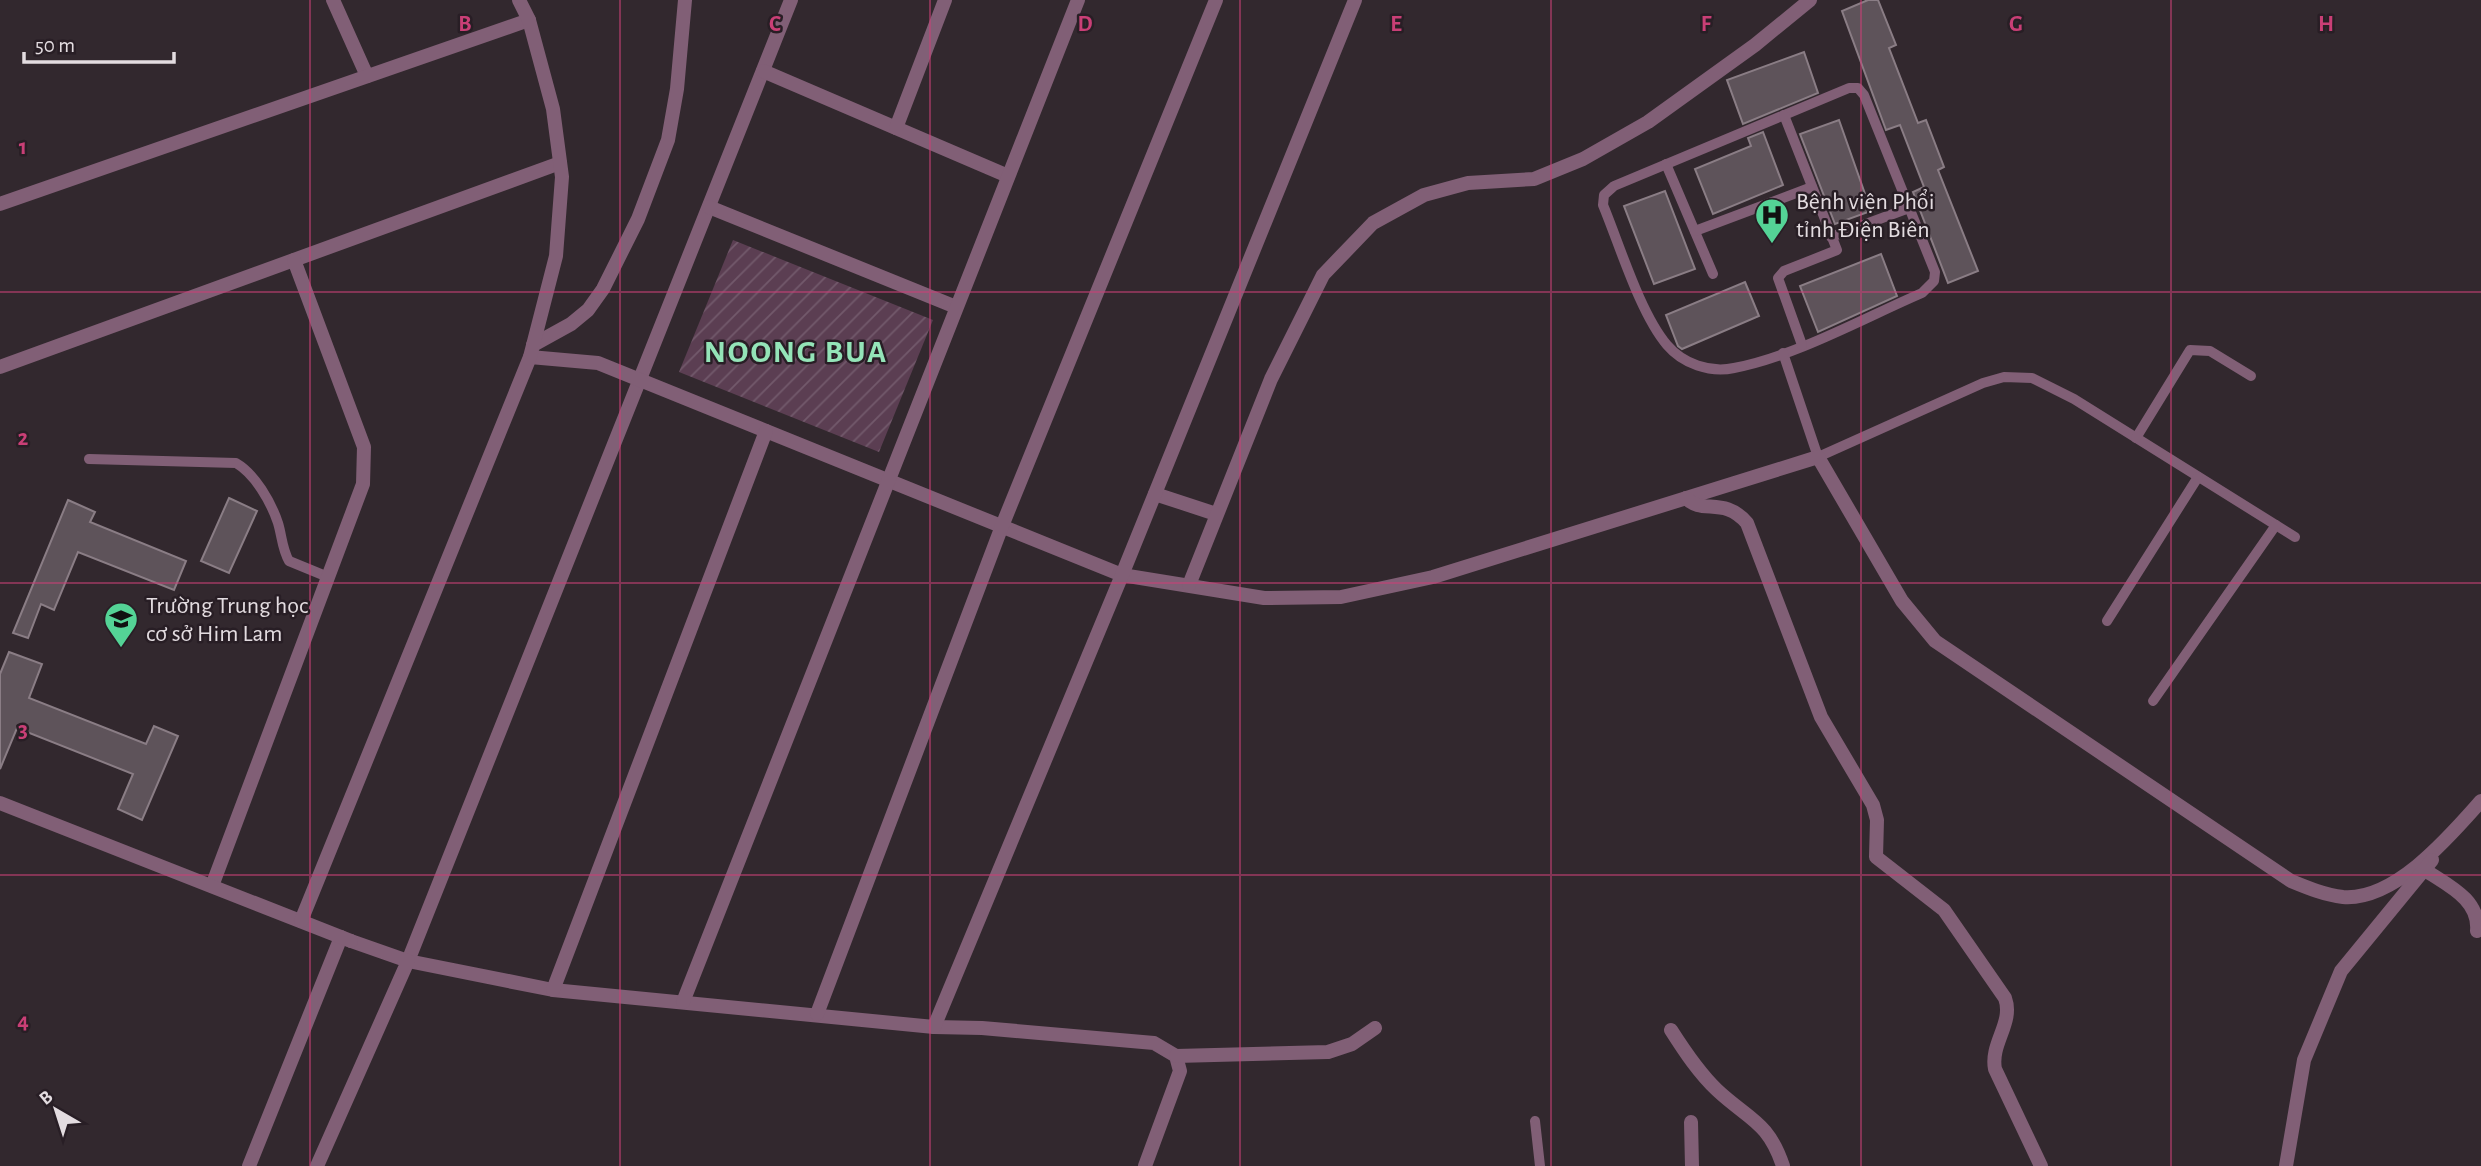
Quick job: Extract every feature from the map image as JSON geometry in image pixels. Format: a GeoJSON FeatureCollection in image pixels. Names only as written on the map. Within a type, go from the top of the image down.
{"type":"FeatureCollection","features":[{"type":"Feature","properties":{"kind":"street"},"geometry":{"type":"LineString","coordinates":[[333,0],[367,76]]}},
{"type":"Feature","properties":{"kind":"street"},"geometry":{"type":"LineString","coordinates":[[301,921],[531,351],[556,256],[560,163],[553,109],[529,20],[519,0]]}},
{"type":"Feature","properties":{"kind":"street"},"geometry":{"type":"LineString","coordinates":[[531,351],[588,310],[603,289],[638,219],[668,140],[677,89],[685,0]]}},
{"type":"Feature","properties":{"kind":"street"},"geometry":{"type":"LineString","coordinates":[[317,1166],[408,961],[791,0]]}},
{"type":"Feature","properties":{"kind":"street"},"geometry":{"type":"LineString","coordinates":[[896,128],[946,0]]}},
{"type":"Feature","properties":{"kind":"street"},"geometry":{"type":"LineString","coordinates":[[683,1002],[886,480],[1078,0]]}},
{"type":"Feature","properties":{"kind":"street"},"geometry":{"type":"LineString","coordinates":[[817,1014],[1002,526],[1216,0]]}},
{"type":"Feature","properties":{"kind":"street"},"geometry":{"type":"LineString","coordinates":[[934,1027],[1122,575],[1355,0]]}},
{"type":"Feature","properties":{"kind":"street"},"geometry":{"type":"LineString","coordinates":[[1189,584],[1271,379],[1323,275],[1373,223],[1424,195],[1468,183],[1534,179],[1583,159],[1648,122],[1755,45],[1810,0]]}},
{"type":"Feature","properties":{"kind":"street"},"geometry":{"type":"LineString","coordinates":[[0,204],[529,20]]}},
{"type":"Feature","properties":{"kind":"street"},"geometry":{"type":"LineString","coordinates":[[763,71],[1008,176]]}},
{"type":"Feature","properties":{"kind":"street"},"geometry":{"type":"LineString","coordinates":[[0,367],[560,163]]}},
{"type":"Feature","properties":{"kind":"street"},"geometry":{"type":"LineString","coordinates":[[709,207],[956,307]]}},
{"type":"Feature","properties":{"kind":"street"},"geometry":{"type":"LineString","coordinates":[[212,886],[363,484],[364,447],[294,260]]}},
{"type":"Feature","properties":{"kind":"street"},"geometry":{"type":"LineString","coordinates":[[531,351],[598,363],[1122,575],[1264,598],[1341,597],[1433,577],[1818,457],[1902,601],[1936,641],[2291,881],[2319,893],[2346,897],[2381,889],[2438,850]]}},
{"type":"Feature","properties":{"kind":"street"},"geometry":{"type":"LineString","coordinates":[[552,990],[766,431]]}},
{"type":"Feature","properties":{"kind":"street"},"geometry":{"type":"LineString","coordinates":[[1155,494],[1216,514]]}},
{"type":"Feature","properties":{"kind":"street"},"geometry":{"type":"LineString","coordinates":[[1686,498],[1700,506],[1712,505],[1734,510],[1747,523],[1821,718],[1873,805],[1877,820],[1876,857],[1944,909],[2005,998],[2008,1013],[1993,1057],[1995,1069],[2041,1166]]}},
{"type":"Feature","properties":{"kind":"street"},"geometry":{"type":"LineString","coordinates":[[2286,1166],[2304,1060],[2341,971],[2481,801]]}},
{"type":"Feature","properties":{"kind":"street"},"geometry":{"type":"LineString","coordinates":[[0,803],[408,961],[552,990],[934,1027],[1118,1038],[1154,1042],[1176,1056],[1257,1052],[1321,1053],[1352,1044],[1375,1028]]}},
{"type":"Feature","properties":{"kind":"street"},"geometry":{"type":"LineString","coordinates":[[2425,870],[2467,900],[2475,915],[2477,930]]}},
{"type":"Feature","properties":{"kind":"street"},"geometry":{"type":"LineString","coordinates":[[249,1166],[346,939]]}},
{"type":"Feature","properties":{"kind":"street"},"geometry":{"type":"LineString","coordinates":[[1671,1030],[1707,1079],[1760,1123],[1769,1134],[1783,1166]]}},
{"type":"Feature","properties":{"kind":"street"},"geometry":{"type":"LineString","coordinates":[[1145,1166],[1180,1071],[1176,1056]]}},
{"type":"Feature","properties":{"kind":"street"},"geometry":{"type":"LineString","coordinates":[[1691,1122],[1692,1166]]}},
{"type":"Feature","properties":{"kind":"lane"},"geometry":{"type":"LineString","coordinates":[[1849,88],[1858,88],[1864,95],[1934,272],[1930,286],[1922,293],[1802,345],[1733,369],[1708,368],[1689,363],[1668,347],[1653,326],[1603,205],[1604,195],[1614,186],[1784,115],[1849,88]]}},
{"type":"Feature","properties":{"kind":"lane"},"geometry":{"type":"LineString","coordinates":[[1784,115],[1837,250],[1835,254],[1784,271],[1778,278],[1802,345]]}},
{"type":"Feature","properties":{"kind":"lane"},"geometry":{"type":"LineString","coordinates":[[1666,164],[1713,274]]}},
{"type":"Feature","properties":{"kind":"lane"},"geometry":{"type":"LineString","coordinates":[[1695,231],[1812,187]]}},
{"type":"Feature","properties":{"kind":"lane"},"geometry":{"type":"LineString","coordinates":[[1832,237],[1909,208]]}},
{"type":"Feature","properties":{"kind":"lane"},"geometry":{"type":"LineString","coordinates":[[2136,438],[2190,350],[2210,351],[2251,376]]}},
{"type":"Feature","properties":{"kind":"lane"},"geometry":{"type":"LineString","coordinates":[[1783,353],[1818,457],[1983,383],[2018,376],[2032,378],[2074,399],[2295,537]]}},
{"type":"Feature","properties":{"kind":"lane"},"geometry":{"type":"LineString","coordinates":[[89,459],[236,463],[247,469],[272,512],[289,561],[328,577]]}},
{"type":"Feature","properties":{"kind":"lane"},"geometry":{"type":"LineString","coordinates":[[2107,621],[2198,477]]}},
{"type":"Feature","properties":{"kind":"lane"},"geometry":{"type":"LineString","coordinates":[[2152,701],[2276,525]]}},
{"type":"Feature","properties":{"kind":"lane"},"geometry":{"type":"LineString","coordinates":[[1535,1121],[1540,1166]]}},
{"type":"Feature","properties":{"kind":"shaded area"},"geometry":{"type":"Polygon","coordinates":[[[733,240],[933,320],[879,452],[679,372],[733,240]]]}},
{"type":"Feature","properties":{"kind":"building"},"geometry":{"type":"Polygon","coordinates":[[[1868,0],[1878,0],[1896,45],[1889,48],[1918,123],[1926,120],[1944,167],[1938,170],[1978,271],[1948,283],[1913,192],[1924,187],[1900,125],[1886,130],[1842,11],[1868,0]]]}},
{"type":"Feature","properties":{"kind":"building"},"geometry":{"type":"Polygon","coordinates":[[[1804,52],[1818,93],[1743,124],[1727,80],[1804,52]]]}},
{"type":"Feature","properties":{"kind":"building"},"geometry":{"type":"Polygon","coordinates":[[[1839,120],[1871,211],[1835,224],[1800,134],[1839,120]]]}},
{"type":"Feature","properties":{"kind":"building"},"geometry":{"type":"Polygon","coordinates":[[[1763,132],[1783,185],[1713,214],[1695,169],[1751,146],[1748,138],[1763,132]]]}},
{"type":"Feature","properties":{"kind":"building"},"geometry":{"type":"Polygon","coordinates":[[[1665,191],[1695,269],[1654,284],[1624,206],[1665,191]]]}},
{"type":"Feature","properties":{"kind":"building"},"geometry":{"type":"Polygon","coordinates":[[[1881,254],[1897,296],[1818,332],[1800,286],[1881,254]]]}},
{"type":"Feature","properties":{"kind":"building"},"geometry":{"type":"Polygon","coordinates":[[[1745,282],[1759,316],[1682,349],[1678,346],[1666,315],[1745,282]]]}},
{"type":"Feature","properties":{"kind":"building"},"geometry":{"type":"Polygon","coordinates":[[[229,498],[257,511],[229,573],[201,561],[229,498]]]}},
{"type":"Feature","properties":{"kind":"building"},"geometry":{"type":"Polygon","coordinates":[[[68,500],[95,512],[90,522],[186,561],[174,590],[78,552],[54,610],[41,604],[28,638],[13,633],[68,500]]]}},
{"type":"Feature","properties":{"kind":"building"},"geometry":{"type":"Polygon","coordinates":[[[9,652],[42,664],[29,698],[146,744],[154,726],[178,736],[142,820],[118,809],[133,774],[17,728],[0,769],[0,674],[9,652]]]}},
{"type":"Feature","properties":{"kind":"place","name":"Bệnh viện Phổi tỉnh Điện Biên"},"geometry":{"type":"Point","coordinates":[1772,245]}},
{"type":"Feature","properties":{"kind":"place","name":"Trường Trung học cơ sở Him Lam"},"geometry":{"type":"Point","coordinates":[121,649]}},
{"type":"Feature","properties":{"kind":"district","name":"NOONG BUA"},"geometry":{"type":"Point","coordinates":[796,351]}}]}
